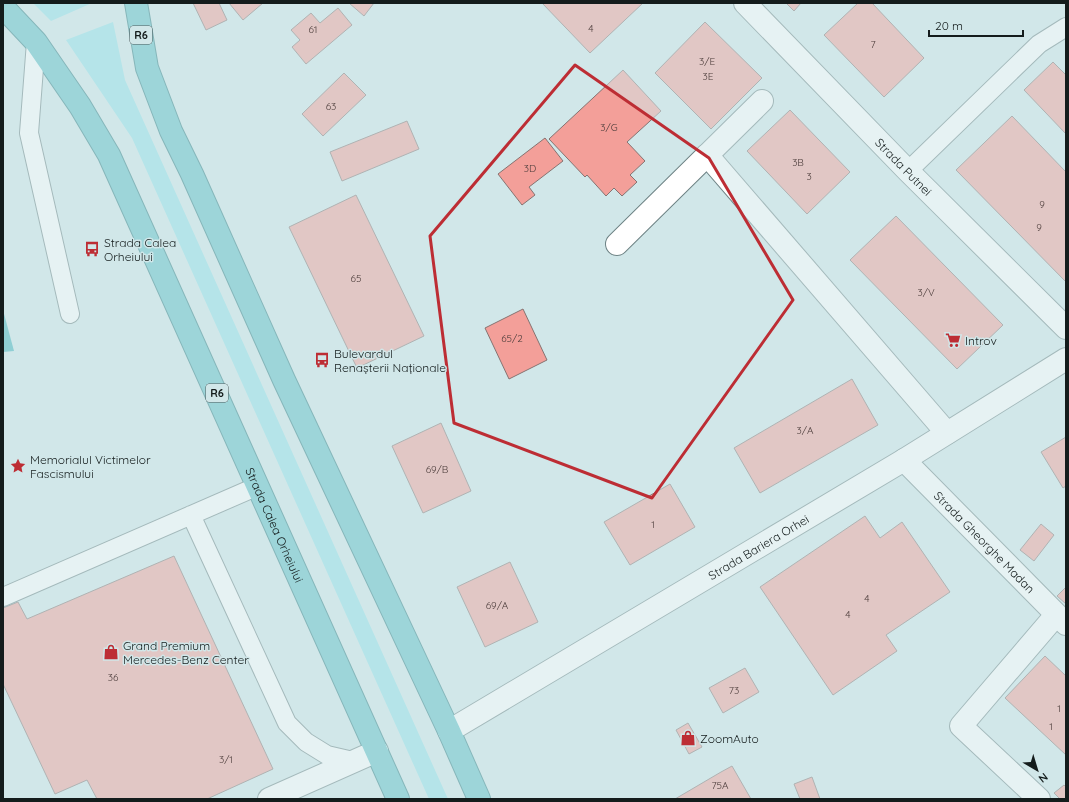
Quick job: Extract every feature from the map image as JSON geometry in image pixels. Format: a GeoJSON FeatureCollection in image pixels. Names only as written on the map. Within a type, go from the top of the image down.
{"type":"FeatureCollection","features":[{"type":"Feature","properties":{"kind":"highway","name":"R6"},"geometry":{"type":"LineString","coordinates":[[136,3],[147,68],[171,131],[192,174],[287,387],[449,731],[479,799]]}},
{"type":"Feature","properties":{"kind":"highway","name":"Strada Calea Orheiului"},"geometry":{"type":"LineString","coordinates":[[3,7],[36,42],[80,106],[110,155],[398,799]]}},
{"type":"Feature","properties":{"kind":"street","name":"Strada Putnei"},"geometry":{"type":"LineString","coordinates":[[745,3],[908,171],[1066,328]]}},
{"type":"Feature","properties":{"kind":"street"},"geometry":{"type":"LineString","coordinates":[[617,244],[762,101]]}},
{"type":"Feature","properties":{"kind":"street"},"geometry":{"type":"LineString","coordinates":[[707,156],[948,433]]}},
{"type":"Feature","properties":{"kind":"street","name":"Strada Bariera Orhei"},"geometry":{"type":"LineString","coordinates":[[449,731],[904,460],[1066,359]]}},
{"type":"Feature","properties":{"kind":"street","name":"Strada Gheorghe Madan"},"geometry":{"type":"LineString","coordinates":[[904,460],[1061,619]]}},
{"type":"Feature","properties":{"kind":"street"},"geometry":{"type":"LineString","coordinates":[[1039,799],[961,726],[1061,619]]}},
{"type":"Feature","properties":{"kind":"street"},"geometry":{"type":"LineString","coordinates":[[269,799],[377,751]]}},
{"type":"Feature","properties":{"kind":"lane"},"geometry":{"type":"LineString","coordinates":[[908,171],[1040,44],[1066,27]]}},
{"type":"Feature","properties":{"kind":"lane"},"geometry":{"type":"LineString","coordinates":[[36,42],[29,133],[70,314]]}},
{"type":"Feature","properties":{"kind":"lane"},"geometry":{"type":"LineString","coordinates":[[3,597],[258,486]]}},
{"type":"Feature","properties":{"kind":"lane"},"geometry":{"type":"LineString","coordinates":[[191,515],[287,723],[306,742],[327,754],[353,761]]}},
{"type":"Feature","properties":{"kind":"highlighted area"},"geometry":{"type":"Polygon","coordinates":[[[575,65],[709,158],[793,300],[652,498],[454,423],[430,236],[575,65]]]}},
{"type":"Feature","properties":{"kind":"shaded area"},"geometry":{"type":"Polygon","coordinates":[[[33,3],[92,3],[51,21],[33,3]]]}},
{"type":"Feature","properties":{"kind":"shaded area"},"geometry":{"type":"Polygon","coordinates":[[[113,22],[125,80],[448,799],[429,799],[132,138],[66,40],[113,22]]]}},
{"type":"Feature","properties":{"kind":"shaded area"},"geometry":{"type":"Polygon","coordinates":[[[3,310],[14,351],[3,352],[3,310]]]}},
{"type":"Feature","properties":{"kind":"building"},"geometry":{"type":"Polygon","coordinates":[[[193,3],[219,3],[227,20],[206,30],[193,3]]]}},
{"type":"Feature","properties":{"kind":"building"},"geometry":{"type":"Polygon","coordinates":[[[229,3],[263,3],[243,20],[229,3]]]}},
{"type":"Feature","properties":{"kind":"building"},"geometry":{"type":"Polygon","coordinates":[[[349,3],[374,3],[364,16],[349,3]]]}},
{"type":"Feature","properties":{"kind":"building"},"geometry":{"type":"Polygon","coordinates":[[[542,3],[643,3],[590,53],[542,3]]]}},
{"type":"Feature","properties":{"kind":"building"},"geometry":{"type":"Polygon","coordinates":[[[786,3],[801,3],[794,11],[786,3]]]}},
{"type":"Feature","properties":{"kind":"building"},"geometry":{"type":"Polygon","coordinates":[[[858,3],[872,3],[924,58],[884,97],[824,35],[858,3]]]}},
{"type":"Feature","properties":{"kind":"building"},"geometry":{"type":"Polygon","coordinates":[[[338,8],[352,25],[306,64],[292,47],[300,40],[291,30],[311,13],[320,23],[338,8]]]}},
{"type":"Feature","properties":{"kind":"building"},"geometry":{"type":"Polygon","coordinates":[[[705,22],[762,78],[711,129],[655,73],[705,22]]]}},
{"type":"Feature","properties":{"kind":"building"},"geometry":{"type":"Polygon","coordinates":[[[1053,62],[1066,75],[1066,134],[1024,90],[1053,62]]]}},
{"type":"Feature","properties":{"kind":"building"},"geometry":{"type":"Polygon","coordinates":[[[623,70],[661,111],[627,142],[645,161],[630,175],[637,182],[622,196],[614,188],[606,196],[587,175],[585,177],[549,139],[623,70]]]}},
{"type":"Feature","properties":{"kind":"building"},"geometry":{"type":"Polygon","coordinates":[[[344,73],[366,95],[323,136],[302,114],[344,73]]]}},
{"type":"Feature","properties":{"kind":"building"},"geometry":{"type":"Polygon","coordinates":[[[790,110],[850,172],[807,214],[747,151],[790,110]]]}},
{"type":"Feature","properties":{"kind":"building"},"geometry":{"type":"Polygon","coordinates":[[[1012,116],[1066,172],[1066,282],[956,170],[1012,116]]]}},
{"type":"Feature","properties":{"kind":"building"},"geometry":{"type":"Polygon","coordinates":[[[407,121],[419,149],[342,181],[330,152],[407,121]]]}},
{"type":"Feature","properties":{"kind":"building"},"geometry":{"type":"Polygon","coordinates":[[[545,138],[563,161],[529,187],[535,195],[522,205],[498,174],[545,138]]]}},
{"type":"Feature","properties":{"kind":"building"},"geometry":{"type":"Polygon","coordinates":[[[356,195],[424,336],[357,368],[289,227],[356,195]]]}},
{"type":"Feature","properties":{"kind":"building"},"geometry":{"type":"Polygon","coordinates":[[[896,216],[1003,325],[957,369],[850,260],[896,216]]]}},
{"type":"Feature","properties":{"kind":"building"},"geometry":{"type":"Polygon","coordinates":[[[523,309],[547,360],[509,379],[485,328],[523,309]]]}},
{"type":"Feature","properties":{"kind":"building"},"geometry":{"type":"Polygon","coordinates":[[[852,379],[878,425],[760,493],[734,448],[852,379]]]}},
{"type":"Feature","properties":{"kind":"building"},"geometry":{"type":"Polygon","coordinates":[[[441,423],[471,491],[423,513],[392,446],[441,423]]]}},
{"type":"Feature","properties":{"kind":"building"},"geometry":{"type":"Polygon","coordinates":[[[1066,437],[1066,486],[1063,488],[1041,452],[1066,437]]]}},
{"type":"Feature","properties":{"kind":"building"},"geometry":{"type":"Polygon","coordinates":[[[670,484],[695,527],[630,565],[604,522],[670,484]]]}},
{"type":"Feature","properties":{"kind":"building"},"geometry":{"type":"Polygon","coordinates":[[[865,516],[880,538],[902,522],[950,592],[886,635],[897,651],[833,695],[760,587],[865,516]]]}},
{"type":"Feature","properties":{"kind":"building"},"geometry":{"type":"Polygon","coordinates":[[[1041,524],[1054,535],[1034,561],[1020,550],[1041,524]]]}},
{"type":"Feature","properties":{"kind":"building","name":"Grand Premium Mercedes-Benz Center"},"geometry":{"type":"Polygon","coordinates":[[[174,556],[273,769],[207,799],[97,799],[87,780],[55,794],[3,684],[3,608],[18,602],[27,619],[174,556]]]}},
{"type":"Feature","properties":{"kind":"building"},"geometry":{"type":"Polygon","coordinates":[[[510,562],[538,622],[485,647],[457,587],[510,562]]]}},
{"type":"Feature","properties":{"kind":"building"},"geometry":{"type":"Polygon","coordinates":[[[1066,587],[1066,604],[1057,596],[1066,587]]]}},
{"type":"Feature","properties":{"kind":"building"},"geometry":{"type":"Polygon","coordinates":[[[1045,656],[1066,676],[1066,755],[1005,698],[1045,656]]]}},
{"type":"Feature","properties":{"kind":"building"},"geometry":{"type":"Polygon","coordinates":[[[745,668],[759,692],[723,713],[709,688],[745,668]]]}},
{"type":"Feature","properties":{"kind":"building"},"geometry":{"type":"Polygon","coordinates":[[[688,723],[702,747],[689,754],[676,730],[688,723]]]}},
{"type":"Feature","properties":{"kind":"building"},"geometry":{"type":"Polygon","coordinates":[[[732,766],[751,799],[675,799],[721,772],[732,766]]]}},
{"type":"Feature","properties":{"kind":"building"},"geometry":{"type":"Polygon","coordinates":[[[812,777],[820,799],[800,799],[794,784],[812,777]]]}},
{"type":"Feature","properties":{"kind":"building"},"geometry":{"type":"Polygon","coordinates":[[[1066,785],[1066,799],[1060,799],[1054,793],[1066,785]]]}},
{"type":"Feature","properties":{"kind":"place","name":"Strada Calea Orheiului"},"geometry":{"type":"Point","coordinates":[92,249]}},
{"type":"Feature","properties":{"kind":"place","name":"Introv"},"geometry":{"type":"Point","coordinates":[953,340]}},
{"type":"Feature","properties":{"kind":"place","name":"Bulevardul Renașterii Naționale"},"geometry":{"type":"Point","coordinates":[322,360]}},
{"type":"Feature","properties":{"kind":"place","name":"Memorialul Victimelor Fascismului"},"geometry":{"type":"Point","coordinates":[18,466]}},
{"type":"Feature","properties":{"kind":"place","name":"Grand Premium Mercedes-Benz Center"},"geometry":{"type":"Point","coordinates":[111,652]}},
{"type":"Feature","properties":{"kind":"place","name":"ZoomAuto"},"geometry":{"type":"Point","coordinates":[688,738]}}]}
